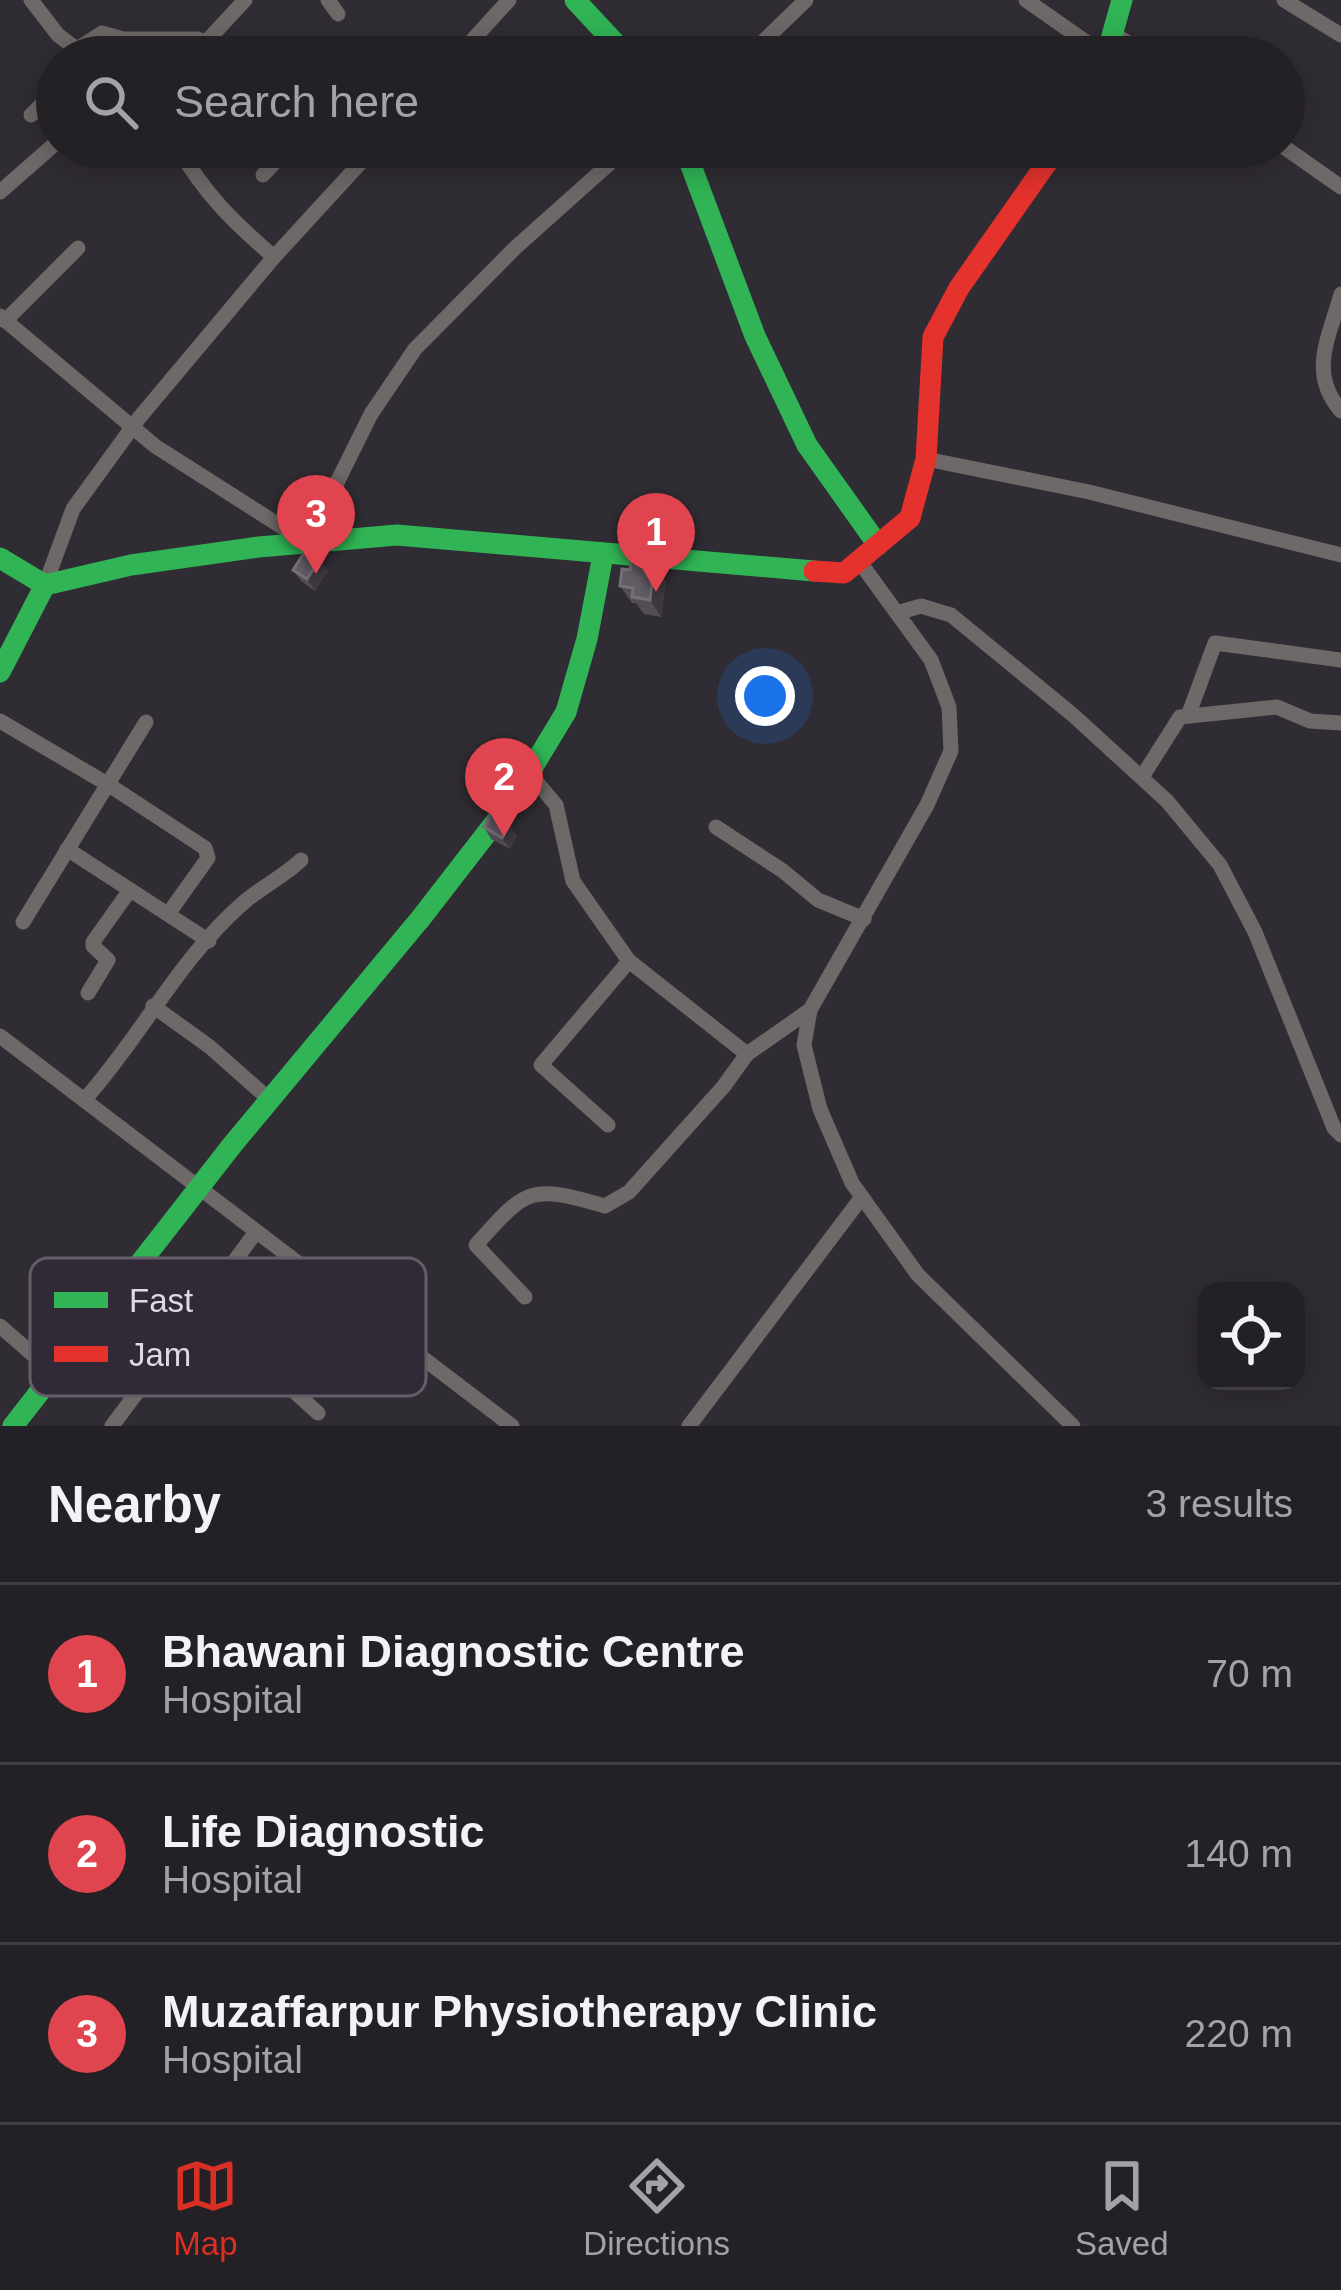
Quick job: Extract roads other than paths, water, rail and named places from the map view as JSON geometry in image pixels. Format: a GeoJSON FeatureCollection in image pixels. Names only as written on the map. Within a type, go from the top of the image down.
{"type":"FeatureCollection","features":[{"type":"Feature","properties":{"kind":"street"},"geometry":{"type":"LineString","coordinates":[[32,0],[60,36]]}},
{"type":"Feature","properties":{"kind":"street"},"geometry":{"type":"LineString","coordinates":[[212,36],[244,0]]}},
{"type":"Feature","properties":{"kind":"street"},"geometry":{"type":"LineString","coordinates":[[476,36],[509,0]]}},
{"type":"Feature","properties":{"kind":"street"},"geometry":{"type":"LineString","coordinates":[[575,0],[608,36]]}},
{"type":"Feature","properties":{"kind":"street"},"geometry":{"type":"LineString","coordinates":[[769,36],[806,0]]}},
{"type":"Feature","properties":{"kind":"street"},"geometry":{"type":"LineString","coordinates":[[1026,0],[1077,36]]}},
{"type":"Feature","properties":{"kind":"street"},"geometry":{"type":"LineString","coordinates":[[1115,35],[1121,0]]}},
{"type":"Feature","properties":{"kind":"street"},"geometry":{"type":"LineString","coordinates":[[1285,0],[1341,35]]}},
{"type":"Feature","properties":{"kind":"street"},"geometry":{"type":"LineString","coordinates":[[31,116],[36,111]]}},
{"type":"Feature","properties":{"kind":"street"},"geometry":{"type":"LineString","coordinates":[[0,192],[36,160]]}},
{"type":"Feature","properties":{"kind":"street"},"geometry":{"type":"LineString","coordinates":[[1305,162],[1341,187]]}},
{"type":"Feature","properties":{"kind":"street"},"geometry":{"type":"LineString","coordinates":[[189,168],[232,221],[274,257]]}},
{"type":"Feature","properties":{"kind":"street"},"geometry":{"type":"LineString","coordinates":[[263,175],[270,168]]}},
{"type":"Feature","properties":{"kind":"street"},"geometry":{"type":"LineString","coordinates":[[0,672],[45,585],[73,509],[134,424],[356,168]]}},
{"type":"Feature","properties":{"kind":"street"},"geometry":{"type":"LineString","coordinates":[[308,543],[371,414],[415,349],[515,248],[605,168]]}},
{"type":"Feature","properties":{"kind":"street"},"geometry":{"type":"LineString","coordinates":[[692,168],[755,336],[807,445],[878,545]]}},
{"type":"Feature","properties":{"kind":"street"},"geometry":{"type":"LineString","coordinates":[[0,558],[45,585],[131,565],[397,535],[844,573],[910,518],[926,459],[933,337],[958,288],[1043,168]]}},
{"type":"Feature","properties":{"kind":"street"},"geometry":{"type":"LineString","coordinates":[[78,248],[3,319],[155,446],[308,543]]}},
{"type":"Feature","properties":{"kind":"street"},"geometry":{"type":"LineString","coordinates":[[1341,294],[1320,370],[1328,395],[1341,411]]}},
{"type":"Feature","properties":{"kind":"street"},"geometry":{"type":"LineString","coordinates":[[926,459],[1136,503],[1341,555]]}},
{"type":"Feature","properties":{"kind":"street"},"geometry":{"type":"LineString","coordinates":[[145,1258],[421,918],[530,774],[566,712],[587,639],[603,555]]}},
{"type":"Feature","properties":{"kind":"street"},"geometry":{"type":"LineString","coordinates":[[859,561],[931,660],[949,707],[951,751],[927,805],[811,1010],[805,1045],[820,1108],[852,1183],[918,1275],[1073,1426]]}},
{"type":"Feature","properties":{"kind":"street"},"geometry":{"type":"LineString","coordinates":[[900,612],[921,606],[951,615],[1073,715],[1167,801],[1220,865],[1256,932],[1341,1136]]}},
{"type":"Feature","properties":{"kind":"street"},"geometry":{"type":"LineString","coordinates":[[1188,716],[1215,643],[1341,660]]}},
{"type":"Feature","properties":{"kind":"street"},"geometry":{"type":"LineString","coordinates":[[1142,777],[1180,717],[1277,706],[1310,721],[1341,723]]}},
{"type":"Feature","properties":{"kind":"street"},"geometry":{"type":"LineString","coordinates":[[0,721],[109,784],[209,854],[168,914]]}},
{"type":"Feature","properties":{"kind":"street"},"geometry":{"type":"LineString","coordinates":[[23,922],[146,722]]}},
{"type":"Feature","properties":{"kind":"street"},"geometry":{"type":"LineString","coordinates":[[530,774],[556,806],[573,881],[628,961],[746,1054]]}},
{"type":"Feature","properties":{"kind":"street"},"geometry":{"type":"LineString","coordinates":[[716,827],[783,871],[818,901],[863,919]]}},
{"type":"Feature","properties":{"kind":"street"},"geometry":{"type":"LineString","coordinates":[[67,849],[209,941]]}},
{"type":"Feature","properties":{"kind":"street"},"geometry":{"type":"LineString","coordinates":[[85,1099],[112,1070],[153,1006],[244,902],[302,860]]}},
{"type":"Feature","properties":{"kind":"street"},"geometry":{"type":"LineString","coordinates":[[88,993],[109,958],[93,942],[130,890]]}},
{"type":"Feature","properties":{"kind":"street"},"geometry":{"type":"LineString","coordinates":[[608,1125],[541,1065],[628,961]]}},
{"type":"Feature","properties":{"kind":"street"},"geometry":{"type":"LineString","coordinates":[[153,1006],[210,1047],[270,1100]]}},
{"type":"Feature","properties":{"kind":"street"},"geometry":{"type":"LineString","coordinates":[[525,1297],[476,1245],[516,1200],[540,1191],[605,1206],[629,1192],[724,1086],[746,1054],[811,1010]]}},
{"type":"Feature","properties":{"kind":"street"},"geometry":{"type":"LineString","coordinates":[[0,1036],[290,1258]]}},
{"type":"Feature","properties":{"kind":"street"},"geometry":{"type":"LineString","coordinates":[[689,1426],[862,1197]]}},
{"type":"Feature","properties":{"kind":"street"},"geometry":{"type":"LineString","coordinates":[[238,1258],[256,1232]]}},
{"type":"Feature","properties":{"kind":"street"},"geometry":{"type":"LineString","coordinates":[[0,1326],[30,1352]]}},
{"type":"Feature","properties":{"kind":"street"},"geometry":{"type":"LineString","coordinates":[[426,1361],[512,1426]]}},
{"type":"Feature","properties":{"kind":"street"},"geometry":{"type":"LineString","coordinates":[[13,1426],[36,1396]]}},
{"type":"Feature","properties":{"kind":"street"},"geometry":{"type":"LineString","coordinates":[[112,1426],[135,1396]]}},
{"type":"Feature","properties":{"kind":"street"},"geometry":{"type":"LineString","coordinates":[[299,1396],[318,1413]]}},
{"type":"Feature","properties":{"kind":"place","name":"Muzaffarpur Physiotherapy Clinic"},"geometry":{"type":"Point","coordinates":[316,574]}},
{"type":"Feature","properties":{"kind":"place","name":"Bhawani Diagnostic Centre"},"geometry":{"type":"Point","coordinates":[656,592]}},
{"type":"Feature","properties":{"kind":"place","name":"Life Diagnostic"},"geometry":{"type":"Point","coordinates":[504,837]}}]}
